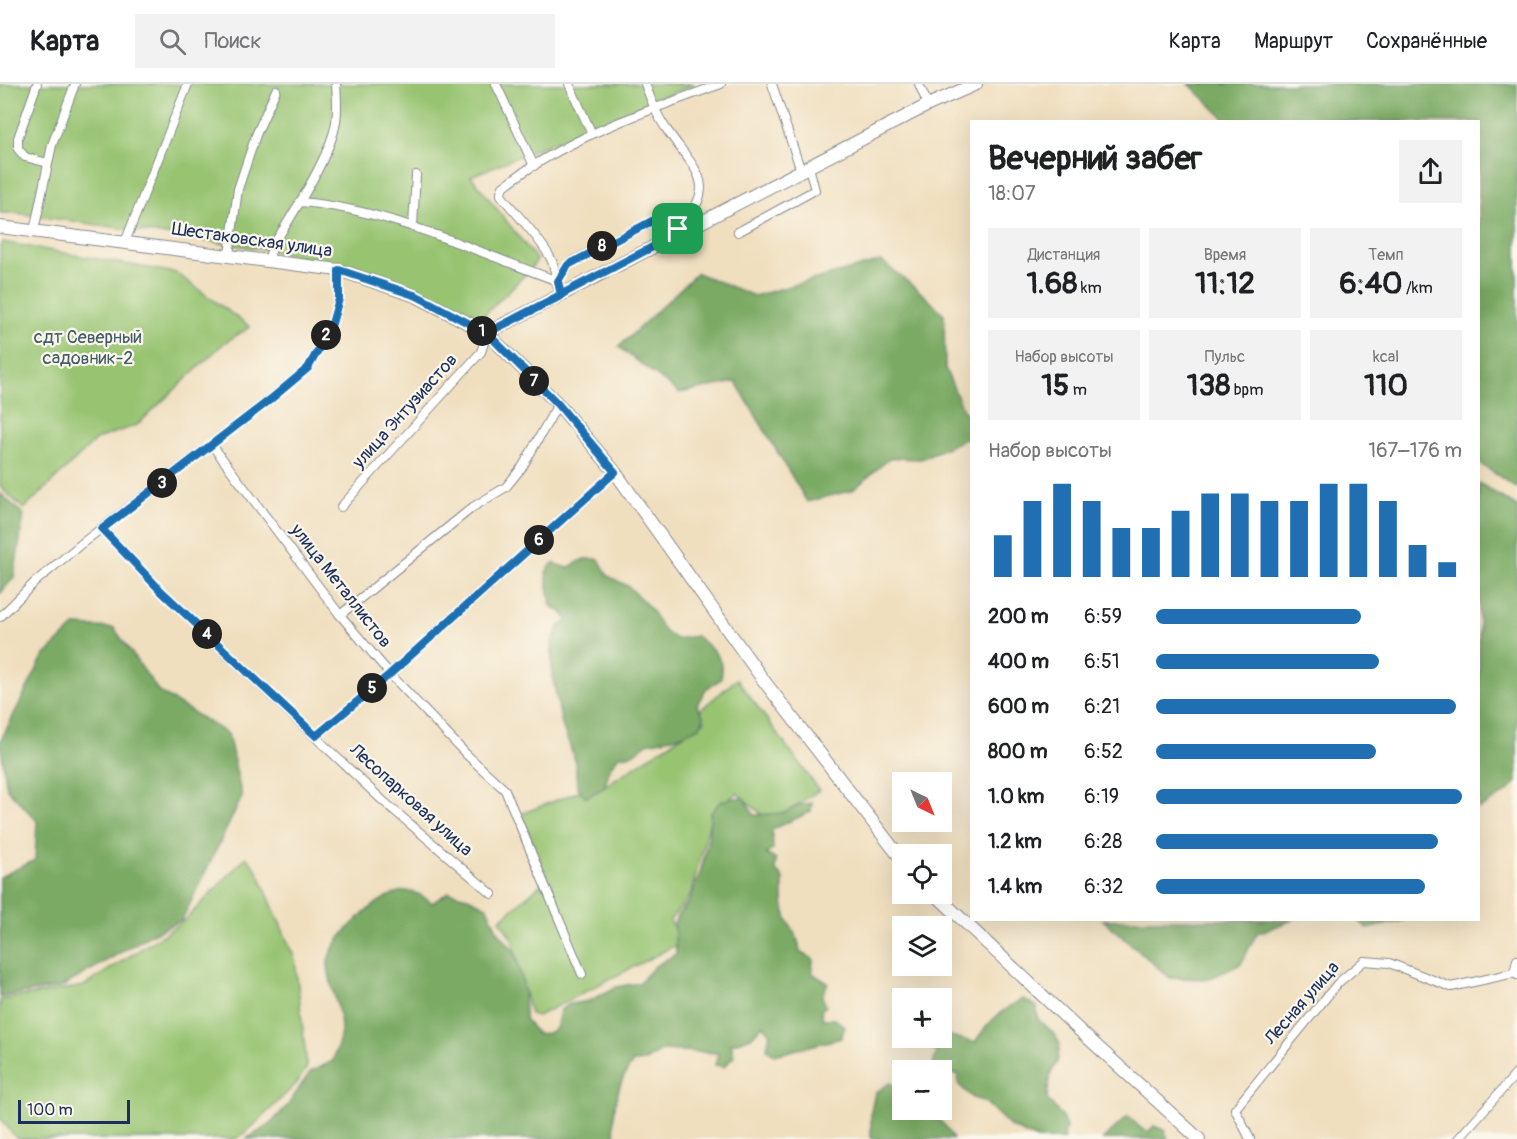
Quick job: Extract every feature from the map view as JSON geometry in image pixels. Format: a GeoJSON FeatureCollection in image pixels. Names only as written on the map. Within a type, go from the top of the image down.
{"type":"FeatureCollection","features":[{"type":"Feature","properties":{"kind":"main road"},"geometry":{"type":"LineString","coordinates":[[487,333],[928,105],[975,84]]}},
{"type":"Feature","properties":{"kind":"main road","name":"Шестаковская улица"},"geometry":{"type":"LineString","coordinates":[[0,227],[339,270],[417,296],[487,333],[558,404],[615,472],[764,681],[892,847]]}},
{"type":"Feature","properties":{"kind":"main road"},"geometry":{"type":"LineString","coordinates":[[946,904],[1199,1139]]}},
{"type":"Feature","properties":{"kind":"street"},"geometry":{"type":"LineString","coordinates":[[38,84],[18,138],[18,149],[25,157],[48,163]]}},
{"type":"Feature","properties":{"kind":"street"},"geometry":{"type":"LineString","coordinates":[[34,231],[52,145],[75,84]]}},
{"type":"Feature","properties":{"kind":"street"},"geometry":{"type":"LineString","coordinates":[[125,242],[188,84]]}},
{"type":"Feature","properties":{"kind":"street"},"geometry":{"type":"LineString","coordinates":[[270,261],[274,244],[331,140],[336,123],[338,96],[336,84]]}},
{"type":"Feature","properties":{"kind":"street"},"geometry":{"type":"LineString","coordinates":[[496,84],[534,166]]}},
{"type":"Feature","properties":{"kind":"street"},"geometry":{"type":"LineString","coordinates":[[569,84],[592,134]]}},
{"type":"Feature","properties":{"kind":"street"},"geometry":{"type":"LineString","coordinates":[[645,84],[665,127],[692,162],[701,184],[701,194],[693,213],[666,240]]}},
{"type":"Feature","properties":{"kind":"street"},"geometry":{"type":"LineString","coordinates":[[561,296],[556,269],[550,257],[508,204],[501,192],[503,186],[592,134],[721,84]]}},
{"type":"Feature","properties":{"kind":"street"},"geometry":{"type":"LineString","coordinates":[[738,232],[815,190],[772,84]]}},
{"type":"Feature","properties":{"kind":"street"},"geometry":{"type":"LineString","coordinates":[[919,84],[928,105]]}},
{"type":"Feature","properties":{"kind":"street"},"geometry":{"type":"LineString","coordinates":[[229,255],[238,189],[256,135],[276,90]]}},
{"type":"Feature","properties":{"kind":"street"},"geometry":{"type":"LineString","coordinates":[[413,226],[416,175]]}},
{"type":"Feature","properties":{"kind":"street"},"geometry":{"type":"LineString","coordinates":[[299,202],[327,206],[413,226],[558,281]]}},
{"type":"Feature","properties":{"kind":"street"},"geometry":{"type":"LineString","coordinates":[[558,281],[562,272],[573,261],[652,221],[669,220],[678,229]]}},
{"type":"Feature","properties":{"kind":"street"},"geometry":{"type":"LineString","coordinates":[[0,617],[35,582],[308,368],[331,327],[339,299],[339,270]]}},
{"type":"Feature","properties":{"kind":"street","name":"улица Энтузиастов"},"geometry":{"type":"LineString","coordinates":[[340,507],[481,352],[487,333]]}},
{"type":"Feature","properties":{"kind":"street"},"geometry":{"type":"LineString","coordinates":[[340,615],[473,507],[506,487],[523,466],[558,404]]}},
{"type":"Feature","properties":{"kind":"street","name":"улица Металлистов"},"geometry":{"type":"LineString","coordinates":[[212,445],[340,615],[390,674],[466,754],[505,789],[582,974]]}},
{"type":"Feature","properties":{"kind":"street"},"geometry":{"type":"LineString","coordinates":[[316,736],[390,674],[615,472]]}},
{"type":"Feature","properties":{"kind":"street","name":"Лесопарковая улица"},"geometry":{"type":"LineString","coordinates":[[102,529],[161,591],[381,800],[492,894]]}},
{"type":"Feature","properties":{"kind":"street"},"geometry":{"type":"LineString","coordinates":[[1516,974],[1517,960]]}},
{"type":"Feature","properties":{"kind":"street","name":"Лесная улица"},"geometry":{"type":"LineString","coordinates":[[1250,1139],[1235,1109],[1338,983],[1364,961],[1389,963],[1451,987],[1516,974]]}},
{"type":"Feature","properties":{"kind":"street"},"geometry":{"type":"LineString","coordinates":[[1458,1139],[1517,1073]]}},
{"type":"Feature","properties":{"kind":"green space"},"geometry":{"type":"Polygon","coordinates":[[[0,84],[695,84],[471,176],[537,260],[530,270],[482,317],[341,266],[268,250],[17,213],[0,213],[0,84]]]}},
{"type":"Feature","properties":{"kind":"green space"},"geometry":{"type":"Polygon","coordinates":[[[1189,84],[1517,84],[1517,488],[1480,464],[1480,120],[1224,120],[1189,84]]]}},
{"type":"Feature","properties":{"kind":"green space","name":"сдт Северный садовник-2"},"geometry":{"type":"Polygon","coordinates":[[[2,242],[176,273],[250,327],[224,343],[137,425],[97,439],[24,509],[0,487],[0,246],[2,242]]]}},
{"type":"Feature","properties":{"kind":"green space"},"geometry":{"type":"Polygon","coordinates":[[[881,261],[916,288],[944,314],[945,368],[964,412],[970,414],[970,438],[921,459],[890,458],[853,490],[807,502],[736,382],[679,393],[619,347],[697,273],[754,296],[881,261]]]}},
{"type":"Feature","properties":{"kind":"green space"},"geometry":{"type":"Polygon","coordinates":[[[1480,484],[1517,507],[1517,782],[1506,793],[1480,808],[1480,484]]]}},
{"type":"Feature","properties":{"kind":"green space"},"geometry":{"type":"Polygon","coordinates":[[[0,493],[24,515],[14,577],[0,594],[0,493]]]}},
{"type":"Feature","properties":{"kind":"green space"},"geometry":{"type":"Polygon","coordinates":[[[584,559],[599,559],[608,576],[628,586],[650,608],[664,631],[676,639],[696,636],[716,654],[722,671],[721,679],[706,689],[697,705],[704,717],[700,727],[677,737],[647,743],[633,754],[619,756],[610,767],[602,789],[586,797],[577,787],[575,760],[562,725],[552,674],[552,643],[559,627],[568,620],[562,612],[551,606],[546,572],[553,563],[567,568],[584,559]]]}},
{"type":"Feature","properties":{"kind":"green space"},"geometry":{"type":"Polygon","coordinates":[[[75,626],[114,628],[159,692],[228,734],[242,797],[182,920],[150,935],[62,987],[0,997],[0,877],[35,860],[37,821],[7,789],[0,742],[43,657],[75,626]]]}},
{"type":"Feature","properties":{"kind":"green space"},"geometry":{"type":"Polygon","coordinates":[[[737,679],[819,790],[779,817],[765,817],[737,793],[712,814],[690,896],[670,920],[680,943],[538,1016],[530,1014],[512,939],[500,920],[547,879],[521,814],[585,789],[589,796],[705,721],[699,711],[737,679]]]}},
{"type":"Feature","properties":{"kind":"green space"},"geometry":{"type":"Polygon","coordinates":[[[731,798],[744,798],[754,815],[784,813],[799,805],[812,803],[811,811],[772,830],[773,849],[766,854],[776,860],[775,870],[783,878],[784,908],[798,941],[800,952],[813,959],[812,973],[828,983],[822,996],[826,1006],[821,1010],[823,1019],[835,1019],[845,1027],[841,1038],[775,1055],[767,1049],[770,1032],[763,1025],[751,1037],[731,1044],[734,1056],[724,1067],[715,1065],[718,1053],[663,1050],[645,1061],[633,1062],[627,1070],[616,1099],[614,1130],[616,1139],[246,1139],[268,1126],[288,1105],[310,1072],[333,1061],[340,1038],[341,1022],[328,962],[338,941],[372,907],[385,898],[407,891],[421,895],[432,903],[449,892],[468,897],[487,907],[497,930],[514,951],[524,988],[525,1019],[537,1034],[548,1033],[556,1029],[560,1010],[570,1004],[589,1001],[616,987],[639,983],[655,966],[676,954],[674,924],[677,916],[690,900],[701,870],[709,835],[710,814],[720,802],[731,798]]]}},
{"type":"Feature","properties":{"kind":"green space"},"geometry":{"type":"Polygon","coordinates":[[[246,857],[257,870],[295,959],[307,1067],[297,1083],[251,1128],[236,1139],[17,1139],[0,1118],[0,1000],[84,986],[184,921],[246,857]]]}},
{"type":"Feature","properties":{"kind":"green space"},"geometry":{"type":"Polygon","coordinates":[[[1104,921],[1290,921],[1257,933],[1241,964],[1209,979],[1170,978],[1104,921]]]}},
{"type":"Feature","properties":{"kind":"green space"},"geometry":{"type":"Polygon","coordinates":[[[1359,921],[1401,921],[1368,929],[1359,921]]]}},
{"type":"Feature","properties":{"kind":"green space"},"geometry":{"type":"Polygon","coordinates":[[[1023,999],[1037,1007],[1039,1020],[1054,1034],[1060,1044],[1057,1063],[1050,1074],[1047,1099],[1061,1115],[1066,1127],[1065,1139],[1037,1139],[1011,1127],[985,1102],[973,1098],[958,1084],[958,1074],[952,1074],[952,1060],[934,1060],[937,1052],[930,1048],[952,1048],[952,1036],[975,1042],[985,1028],[1008,1007],[1023,999]]]}},
{"type":"Feature","properties":{"kind":"green space"},"geometry":{"type":"Polygon","coordinates":[[[890,1083],[892,1084],[892,1120],[939,1120],[953,1139],[871,1139],[871,1111],[875,1093],[890,1083]]]}},
{"type":"Feature","properties":{"kind":"green space"},"geometry":{"type":"Polygon","coordinates":[[[1128,1116],[1145,1131],[1148,1132],[1154,1126],[1164,1130],[1168,1139],[1103,1139],[1128,1116]]]}},
{"type":"Feature","properties":{"kind":"route"},"geometry":{"type":"LineString","coordinates":[[678,229],[666,240],[561,296],[487,333],[417,296],[339,270],[339,299],[331,327],[308,368],[102,529],[161,591],[316,736],[390,674],[615,472],[558,404],[487,333],[561,296],[558,281],[562,272],[573,261],[652,221],[669,220],[678,229]]}}]}
